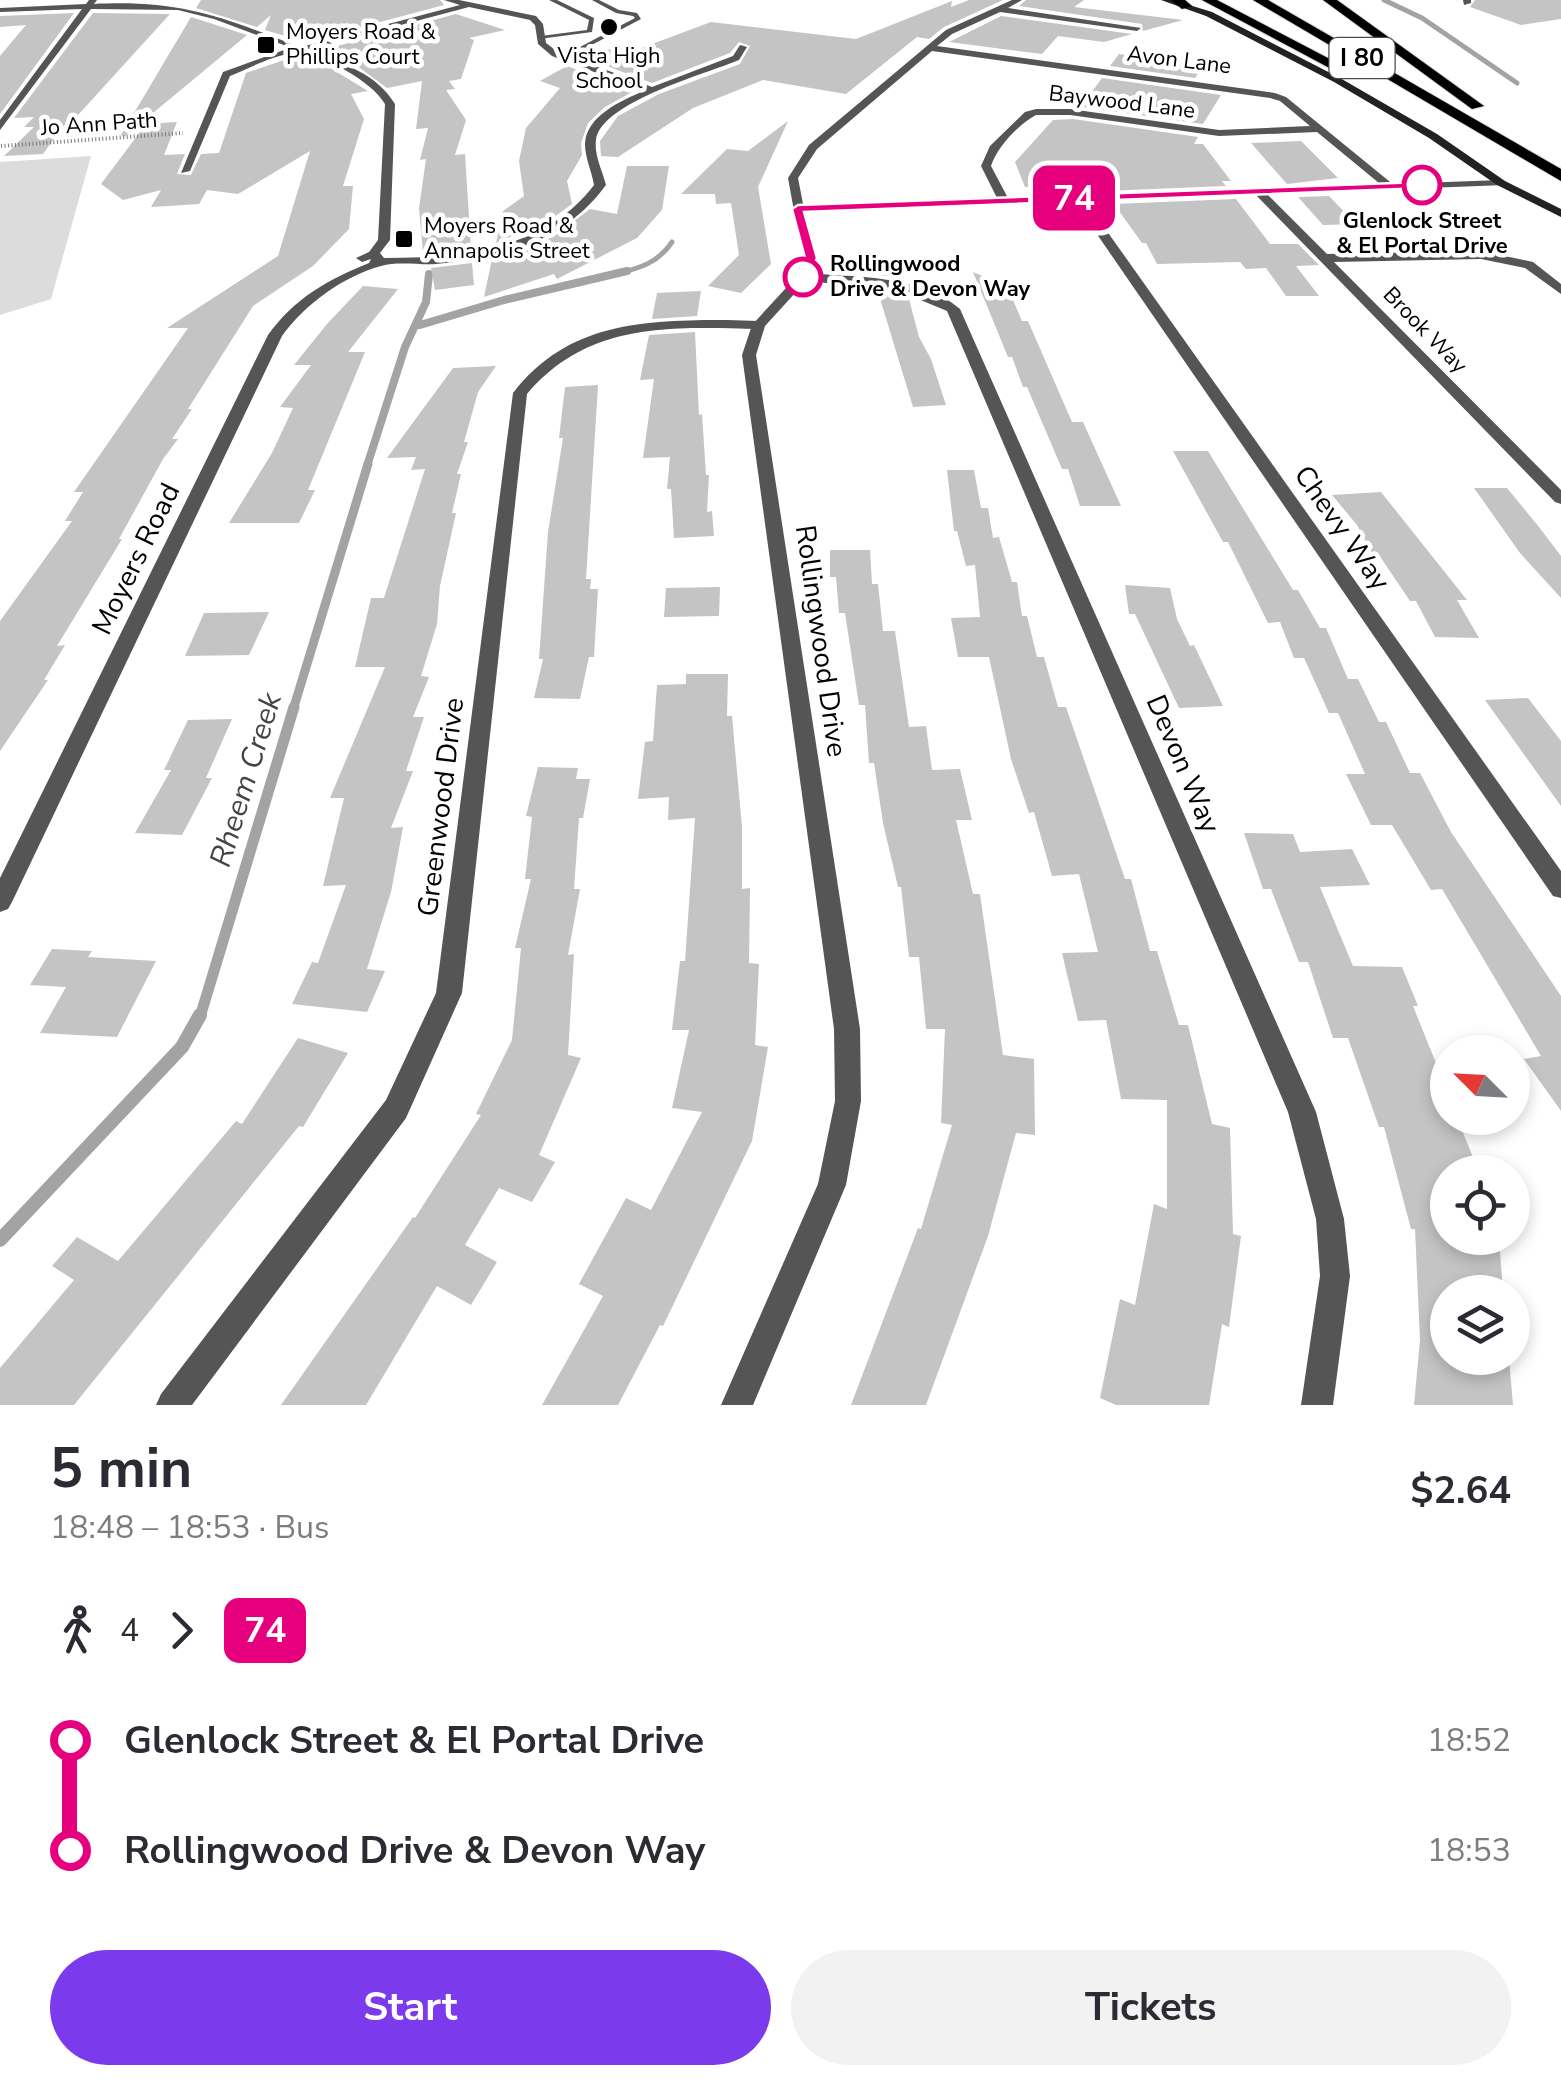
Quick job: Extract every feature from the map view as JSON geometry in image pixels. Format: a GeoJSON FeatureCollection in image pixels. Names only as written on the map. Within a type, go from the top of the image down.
{"type":"FeatureCollection","features":[{"type":"Feature","properties":{"kind":"highway"},"geometry":{"type":"LineString","coordinates":[[1208,0],[1417,108],[1477,112]]}},
{"type":"Feature","properties":{"kind":"highway","name":"I 80"},"geometry":{"type":"LineString","coordinates":[[1259,0],[1477,112]]}},
{"type":"Feature","properties":{"kind":"highway"},"geometry":{"type":"LineString","coordinates":[[1329,0],[1477,112]]}},
{"type":"Feature","properties":{"kind":"highway","name":"I 80"},"geometry":{"type":"LineString","coordinates":[[1321,14],[1477,112],[1561,176]]}},
{"type":"Feature","properties":{"kind":"main road"},"geometry":{"type":"LineString","coordinates":[[1165,0],[1182,3],[1337,80],[1433,136],[1501,182],[1561,214]]}},
{"type":"Feature","properties":{"kind":"street"},"geometry":{"type":"LineString","coordinates":[[448,0],[476,2],[532,18],[538,24],[542,44],[563,58],[656,92],[718,68],[736,58],[743,47]]}},
{"type":"Feature","properties":{"kind":"street"},"geometry":{"type":"LineString","coordinates":[[759,325],[803,277],[811,258],[793,178],[813,147],[960,25],[1018,0]]}},
{"type":"Feature","properties":{"kind":"street"},"geometry":{"type":"LineString","coordinates":[[186,171],[226,74],[289,50],[306,50],[476,2]]}},
{"type":"Feature","properties":{"kind":"street"},"geometry":{"type":"LineString","coordinates":[[0,10],[91,3],[194,11],[289,50]]}},
{"type":"Feature","properties":{"kind":"street"},"geometry":{"type":"LineString","coordinates":[[0,127],[91,3]]}},
{"type":"Feature","properties":{"kind":"street"},"geometry":{"type":"LineString","coordinates":[[999,8],[1137,28]]}},
{"type":"Feature","properties":{"kind":"street","name":"Avon Lane"},"geometry":{"type":"LineString","coordinates":[[932,48],[1254,90],[1283,98],[1389,186]]}},
{"type":"Feature","properties":{"kind":"street"},"geometry":{"type":"LineString","coordinates":[[306,50],[361,76],[388,98],[392,115],[384,240],[376,259]]}},
{"type":"Feature","properties":{"kind":"street","name":"Moyers Road"},"geometry":{"type":"LineString","coordinates":[[0,902],[275,335],[288,316],[312,296],[376,259],[452,259],[526,241],[564,224],[590,203],[600,185],[590,150],[593,133],[604,118],[622,105],[656,92]]}},
{"type":"Feature","properties":{"kind":"street","name":"Baywood Lane"},"geometry":{"type":"LineString","coordinates":[[1003,200],[986,166],[988,159],[1028,114],[1036,112],[1070,112],[1219,133],[1319,129]]}},
{"type":"Feature","properties":{"kind":"street"},"geometry":{"type":"LineString","coordinates":[[798,209],[1501,182]]}},
{"type":"Feature","properties":{"kind":"street","name":"Brook Way"},"geometry":{"type":"LineString","coordinates":[[1258,192],[1561,499]]}},
{"type":"Feature","properties":{"kind":"street","name":"Chevy Way"},"geometry":{"type":"LineString","coordinates":[[1078,198],[1561,890]]}},
{"type":"Feature","properties":{"kind":"street"},"geometry":{"type":"LineString","coordinates":[[1326,258],[1481,256],[1529,265],[1561,290]]}},
{"type":"Feature","properties":{"kind":"street","name":"Devon Way"},"geometry":{"type":"LineString","coordinates":[[803,277],[913,290],[937,297],[953,309],[1302,1112],[1330,1219],[1335,1276],[1317,1405]]}},
{"type":"Feature","properties":{"kind":"street","name":"Greenwood Drive"},"geometry":{"type":"LineString","coordinates":[[172,1405],[396,1108],[450,993],[520,392],[534,371],[559,352],[614,332],[678,323],[759,325]]}},
{"type":"Feature","properties":{"kind":"street","name":"Rollingwood Drive"},"geometry":{"type":"LineString","coordinates":[[738,1405],[832,1184],[848,1101],[847,1029],[749,355],[759,325]]}},
{"type":"Feature","properties":{"kind":"lane"},"geometry":{"type":"LineString","coordinates":[[552,0],[592,19],[618,12]]}},
{"type":"Feature","properties":{"kind":"lane"},"geometry":{"type":"LineString","coordinates":[[563,58],[638,19],[635,14],[618,12],[595,0]]}},
{"type":"Feature","properties":{"kind":"lane"},"geometry":{"type":"LineString","coordinates":[[590,31],[592,19]]}},
{"type":"Feature","properties":{"kind":"lane"},"geometry":{"type":"LineString","coordinates":[[541,38],[614,32]]}},
{"type":"Feature","properties":{"kind":"path","name":"Jo Ann Path"},"geometry":{"type":"LineString","coordinates":[[0,146],[201,132]]}},
{"type":"Feature","properties":{"kind":"shaded area"},"geometry":{"type":"Polygon","coordinates":[[[91,156],[51,299],[0,315],[0,162],[91,156]]]}},
{"type":"Feature","properties":{"kind":"building"},"geometry":{"type":"Polygon","coordinates":[[[201,0],[440,0],[444,5],[305,42],[265,30],[271,15],[257,27],[196,8],[201,0]]]}},
{"type":"Feature","properties":{"kind":"building"},"geometry":{"type":"Polygon","coordinates":[[[969,0],[1003,0],[944,27],[929,39],[917,37],[846,94],[763,80],[693,108],[618,157],[601,156],[600,141],[618,116],[659,94],[740,64],[750,46],[739,42],[730,53],[652,83],[583,57],[598,49],[636,50],[711,22],[856,39],[952,1],[951,7],[969,0]]]}},
{"type":"Feature","properties":{"kind":"building"},"geometry":{"type":"Polygon","coordinates":[[[1026,0],[1084,0],[1074,7],[1183,20],[1143,31],[1142,24],[1019,6],[1026,0]]]}},
{"type":"Feature","properties":{"kind":"building"},"geometry":{"type":"Polygon","coordinates":[[[1475,0],[1561,0],[1561,19],[1521,25],[1470,7],[1475,0]]]}},
{"type":"Feature","properties":{"kind":"building"},"geometry":{"type":"Polygon","coordinates":[[[74,13],[0,114],[0,56],[26,25],[0,27],[0,16],[74,13]]]}},
{"type":"Feature","properties":{"kind":"building"},"geometry":{"type":"Polygon","coordinates":[[[93,13],[170,14],[68,126],[63,126],[43,154],[4,156],[34,127],[24,127],[34,117],[14,118],[93,13]]]}},
{"type":"Feature","properties":{"kind":"building"},"geometry":{"type":"Polygon","coordinates":[[[456,14],[505,30],[469,38],[474,40],[461,79],[449,81],[455,89],[446,90],[466,120],[455,155],[465,154],[471,248],[423,253],[419,208],[426,159],[420,160],[428,128],[416,129],[422,81],[387,88],[360,68],[319,51],[456,14]]]}},
{"type":"Feature","properties":{"kind":"building"},"geometry":{"type":"Polygon","coordinates":[[[1001,16],[1132,34],[1104,42],[1058,36],[1042,54],[949,42],[1001,16]]]}},
{"type":"Feature","properties":{"kind":"building"},"geometry":{"type":"Polygon","coordinates":[[[191,17],[247,35],[124,137],[121,135],[191,17]]]}},
{"type":"Feature","properties":{"kind":"building"},"geometry":{"type":"Polygon","coordinates":[[[1119,54],[1192,64],[1189,67],[1201,69],[1195,78],[1110,66],[1119,54]]]}},
{"type":"Feature","properties":{"kind":"building"},"geometry":{"type":"Polygon","coordinates":[[[290,58],[327,66],[368,91],[351,94],[364,119],[343,186],[353,186],[349,229],[313,266],[253,306],[188,409],[192,409],[172,439],[178,439],[57,646],[65,645],[44,680],[48,680],[0,751],[0,621],[72,521],[65,521],[83,492],[74,492],[188,328],[167,328],[278,256],[310,151],[238,194],[207,190],[199,204],[151,207],[161,190],[123,200],[101,184],[146,124],[177,122],[164,155],[185,154],[177,174],[191,175],[201,154],[219,153],[246,73],[290,58]]]}},
{"type":"Feature","properties":{"kind":"building"},"geometry":{"type":"Polygon","coordinates":[[[567,66],[634,91],[605,107],[588,123],[581,143],[582,155],[567,181],[572,204],[549,221],[496,243],[503,211],[524,196],[519,161],[526,128],[560,88],[540,81],[567,66]]]}},
{"type":"Feature","properties":{"kind":"building"},"geometry":{"type":"Polygon","coordinates":[[[1102,78],[1221,95],[1203,124],[1081,107],[1102,78]]]}},
{"type":"Feature","properties":{"kind":"building"},"geometry":{"type":"Polygon","coordinates":[[[1073,119],[1198,137],[1194,144],[1203,144],[1231,181],[1222,181],[1226,186],[1104,191],[1101,186],[1025,187],[1015,162],[1053,120],[1073,119]]]}},
{"type":"Feature","properties":{"kind":"building"},"geometry":{"type":"Polygon","coordinates":[[[788,121],[758,187],[771,264],[741,293],[708,286],[739,255],[731,203],[716,204],[715,194],[681,194],[727,149],[748,151],[788,121]]]}},
{"type":"Feature","properties":{"kind":"building"},"geometry":{"type":"Polygon","coordinates":[[[1301,141],[1338,178],[1287,184],[1251,143],[1301,141]]]}},
{"type":"Feature","properties":{"kind":"building"},"geometry":{"type":"Polygon","coordinates":[[[627,166],[669,166],[662,210],[637,238],[557,279],[554,274],[484,297],[492,259],[553,237],[590,209],[617,214],[627,166]]]}},
{"type":"Feature","properties":{"kind":"building"},"geometry":{"type":"Polygon","coordinates":[[[1329,196],[1356,224],[1323,225],[1298,197],[1329,196]]]}},
{"type":"Feature","properties":{"kind":"building"},"geometry":{"type":"Polygon","coordinates":[[[1236,199],[1270,244],[1298,244],[1319,265],[1296,266],[1319,296],[1286,296],[1266,268],[1246,269],[1240,262],[1157,264],[1146,243],[1142,243],[1114,204],[1236,199]]]}},
{"type":"Feature","properties":{"kind":"building"},"geometry":{"type":"Polygon","coordinates":[[[870,257],[899,260],[904,279],[874,274],[870,257]]]}},
{"type":"Feature","properties":{"kind":"building"},"geometry":{"type":"Polygon","coordinates":[[[472,263],[474,285],[435,290],[431,268],[472,263]]]}},
{"type":"Feature","properties":{"kind":"building"},"geometry":{"type":"Polygon","coordinates":[[[973,272],[1007,286],[1022,321],[1028,321],[1072,422],[1083,422],[1121,506],[1080,506],[1068,469],[1062,469],[1027,387],[1023,387],[1012,357],[1008,357],[973,272]]]}},
{"type":"Feature","properties":{"kind":"building"},"geometry":{"type":"Polygon","coordinates":[[[363,286],[398,289],[348,352],[365,352],[308,490],[315,490],[299,523],[229,523],[272,453],[293,408],[280,407],[311,365],[294,365],[363,286]]]}},
{"type":"Feature","properties":{"kind":"building"},"geometry":{"type":"Polygon","coordinates":[[[701,291],[697,316],[652,319],[657,293],[701,291]]]}},
{"type":"Feature","properties":{"kind":"building"},"geometry":{"type":"Polygon","coordinates":[[[878,292],[909,299],[919,337],[931,359],[946,405],[913,407],[878,292]]]}},
{"type":"Feature","properties":{"kind":"building"},"geometry":{"type":"Polygon","coordinates":[[[695,332],[699,415],[702,414],[709,475],[707,512],[712,511],[714,536],[674,538],[671,489],[667,489],[670,457],[643,458],[654,379],[640,380],[649,335],[695,332]]]}},
{"type":"Feature","properties":{"kind":"building"},"geometry":{"type":"Polygon","coordinates":[[[496,366],[478,392],[464,442],[468,442],[457,474],[461,474],[452,513],[456,513],[440,586],[437,624],[421,676],[429,677],[413,717],[424,717],[406,771],[413,771],[391,828],[403,827],[391,892],[367,969],[385,971],[367,1012],[292,1004],[312,962],[318,963],[346,885],[323,886],[344,798],[330,798],[385,667],[355,667],[371,598],[384,598],[425,469],[411,470],[416,457],[387,458],[453,368],[496,366]]]}},
{"type":"Feature","properties":{"kind":"building"},"geometry":{"type":"Polygon","coordinates":[[[598,385],[586,579],[591,579],[590,589],[598,589],[594,657],[589,657],[580,699],[534,698],[543,659],[539,659],[548,532],[563,438],[559,438],[565,387],[598,385]]]}},
{"type":"Feature","properties":{"kind":"building"},"geometry":{"type":"Polygon","coordinates":[[[1173,451],[1208,451],[1293,590],[1298,590],[1320,628],[1326,628],[1348,679],[1358,679],[1379,722],[1386,722],[1410,773],[1420,773],[1451,832],[1561,996],[1561,1111],[1530,1067],[1530,1058],[1541,1056],[1530,1035],[1442,889],[1431,890],[1392,825],[1371,825],[1346,774],[1365,774],[1338,713],[1329,713],[1304,658],[1294,658],[1280,622],[1268,623],[1228,542],[1223,542],[1173,451]]]}},
{"type":"Feature","properties":{"kind":"building"},"geometry":{"type":"Polygon","coordinates":[[[947,470],[974,470],[981,508],[988,508],[993,538],[999,537],[1012,582],[1017,582],[1022,616],[1027,616],[1037,657],[1044,657],[1058,707],[1066,707],[1125,879],[1131,879],[1150,951],[1157,951],[1179,1025],[1188,1025],[1212,1124],[1230,1128],[1233,1234],[1241,1236],[1229,1327],[1222,1324],[1209,1405],[1116,1405],[1100,1398],[1120,1299],[1135,1305],[1154,1204],[1167,1209],[1167,1100],[1121,1099],[1106,1020],[1078,1021],[1062,953],[1098,952],[1079,874],[1052,876],[1034,812],[1029,813],[1011,759],[989,657],[958,657],[951,618],[980,617],[975,565],[966,566],[954,531],[947,470]]]}},
{"type":"Feature","properties":{"kind":"building"},"geometry":{"type":"Polygon","coordinates":[[[1474,488],[1507,488],[1539,527],[1561,556],[1561,598],[1520,553],[1474,488]]]}},
{"type":"Feature","properties":{"kind":"building"},"geometry":{"type":"Polygon","coordinates":[[[1381,492],[1467,600],[1457,600],[1479,638],[1435,637],[1416,601],[1410,601],[1379,555],[1373,555],[1357,525],[1332,495],[1381,492]]]}},
{"type":"Feature","properties":{"kind":"building"},"geometry":{"type":"Polygon","coordinates":[[[830,550],[870,550],[872,584],[878,584],[883,631],[895,631],[909,727],[926,726],[932,770],[960,769],[972,820],[956,820],[973,894],[980,894],[1003,1055],[1034,1059],[1035,1135],[1016,1133],[988,1236],[926,1405],[851,1405],[918,1228],[921,1229],[952,1125],[941,1123],[945,1029],[926,1029],[919,957],[909,957],[901,887],[883,823],[874,763],[869,763],[865,705],[859,705],[845,613],[839,613],[836,577],[830,577],[830,550]]]}},
{"type":"Feature","properties":{"kind":"building"},"geometry":{"type":"Polygon","coordinates":[[[1125,585],[1170,588],[1177,619],[1223,706],[1179,708],[1135,614],[1129,614],[1125,585]]]}},
{"type":"Feature","properties":{"kind":"building"},"geometry":{"type":"Polygon","coordinates":[[[720,587],[719,616],[664,617],[666,588],[720,587]]]}},
{"type":"Feature","properties":{"kind":"building"},"geometry":{"type":"Polygon","coordinates":[[[269,612],[249,655],[185,656],[204,613],[269,612]]]}},
{"type":"Feature","properties":{"kind":"building"},"geometry":{"type":"Polygon","coordinates":[[[686,674],[728,674],[727,716],[732,716],[742,827],[742,889],[750,888],[749,963],[759,964],[755,1045],[768,1047],[752,1141],[663,1326],[660,1325],[618,1405],[542,1405],[603,1296],[579,1284],[626,1198],[651,1210],[702,1112],[672,1108],[689,1030],[672,1030],[680,961],[685,961],[695,818],[668,820],[669,797],[638,799],[645,742],[653,741],[657,685],[686,684],[686,674]]]}},
{"type":"Feature","properties":{"kind":"building"},"geometry":{"type":"Polygon","coordinates":[[[1528,698],[1561,741],[1561,806],[1485,700],[1528,698]]]}},
{"type":"Feature","properties":{"kind":"building"},"geometry":{"type":"Polygon","coordinates":[[[232,719],[206,778],[212,778],[182,835],[135,833],[171,770],[164,770],[188,720],[232,719]]]}},
{"type":"Feature","properties":{"kind":"building"},"geometry":{"type":"Polygon","coordinates":[[[538,767],[578,768],[576,779],[590,779],[583,818],[579,818],[574,889],[580,889],[568,955],[574,954],[568,1055],[581,1058],[539,1155],[555,1162],[532,1202],[499,1188],[465,1245],[497,1262],[471,1305],[437,1286],[366,1405],[281,1405],[415,1218],[481,1115],[476,1114],[512,1040],[521,948],[515,948],[531,879],[525,879],[532,817],[526,816],[538,767]]]}},
{"type":"Feature","properties":{"kind":"building"},"geometry":{"type":"Polygon","coordinates":[[[1244,833],[1293,834],[1300,852],[1352,849],[1370,885],[1320,887],[1353,966],[1402,967],[1430,1048],[1430,1135],[1464,1135],[1472,1155],[1430,1155],[1430,1255],[1500,1255],[1502,1275],[1430,1275],[1430,1375],[1510,1375],[1513,1405],[1414,1405],[1420,1340],[1415,1229],[1411,1229],[1384,1127],[1379,1127],[1348,1038],[1333,1038],[1308,962],[1299,962],[1271,889],[1263,889],[1244,833]]]}},
{"type":"Feature","properties":{"kind":"building"},"geometry":{"type":"Polygon","coordinates":[[[52,949],[92,951],[88,957],[156,961],[117,1037],[40,1033],[66,987],[30,985],[52,949]]]}},
{"type":"Feature","properties":{"kind":"building"},"geometry":{"type":"Polygon","coordinates":[[[298,1038],[348,1053],[303,1127],[299,1126],[74,1405],[0,1405],[0,1368],[74,1280],[52,1266],[77,1237],[118,1261],[236,1121],[242,1124],[298,1038]]]}},
{"type":"Feature","properties":{"kind":"waterway"},"geometry":{"type":"LineString","coordinates":[[1384,0],[1422,18],[1517,83]]}},
{"type":"Feature","properties":{"kind":"waterway"},"geometry":{"type":"LineString","coordinates":[[623,272],[648,264],[672,242]]}},
{"type":"Feature","properties":{"kind":"waterway"},"geometry":{"type":"LineString","coordinates":[[623,272],[627,271]]}},
{"type":"Feature","properties":{"kind":"waterway"},"geometry":{"type":"LineString","coordinates":[[420,325],[623,272]]}},
{"type":"Feature","properties":{"kind":"waterway"},"geometry":{"type":"LineString","coordinates":[[616,274],[623,272]]}},
{"type":"Feature","properties":{"kind":"waterway","name":"Rheem Creek"},"geometry":{"type":"LineString","coordinates":[[367,466],[405,347],[426,302],[429,274]]}},
{"type":"Feature","properties":{"kind":"waterway","name":"Rheem Creek"},"geometry":{"type":"LineString","coordinates":[[293,710],[368,464]]}},
{"type":"Feature","properties":{"kind":"waterway","name":"Rheem Creek"},"geometry":{"type":"LineString","coordinates":[[200,1017],[294,707]]}},
{"type":"Feature","properties":{"kind":"waterway","name":"Rheem Creek"},"geometry":{"type":"LineString","coordinates":[[0,1240],[182,1047],[200,1015]]}},
{"type":"Feature","properties":{"kind":"bus line","name":"74"},"geometry":{"type":"LineString","coordinates":[[803,277],[811,258],[798,209],[1422,185]]}},
{"type":"Feature","properties":{"kind":"place","name":"Vista High School"},"geometry":{"type":"Point","coordinates":[609,27]}},
{"type":"Feature","properties":{"kind":"place","name":"Moyers Road & Phillips Court"},"geometry":{"type":"Point","coordinates":[266,45]}},
{"type":"Feature","properties":{"kind":"place","name":"Glenlock Street & El Portal Drive"},"geometry":{"type":"Point","coordinates":[1422,185]}},
{"type":"Feature","properties":{"kind":"place","name":"Moyers Road & Annapolis Street"},"geometry":{"type":"Point","coordinates":[404,239]}},
{"type":"Feature","properties":{"kind":"place","name":"Rollingwood Drive & Devon Way"},"geometry":{"type":"Point","coordinates":[803,277]}}]}
